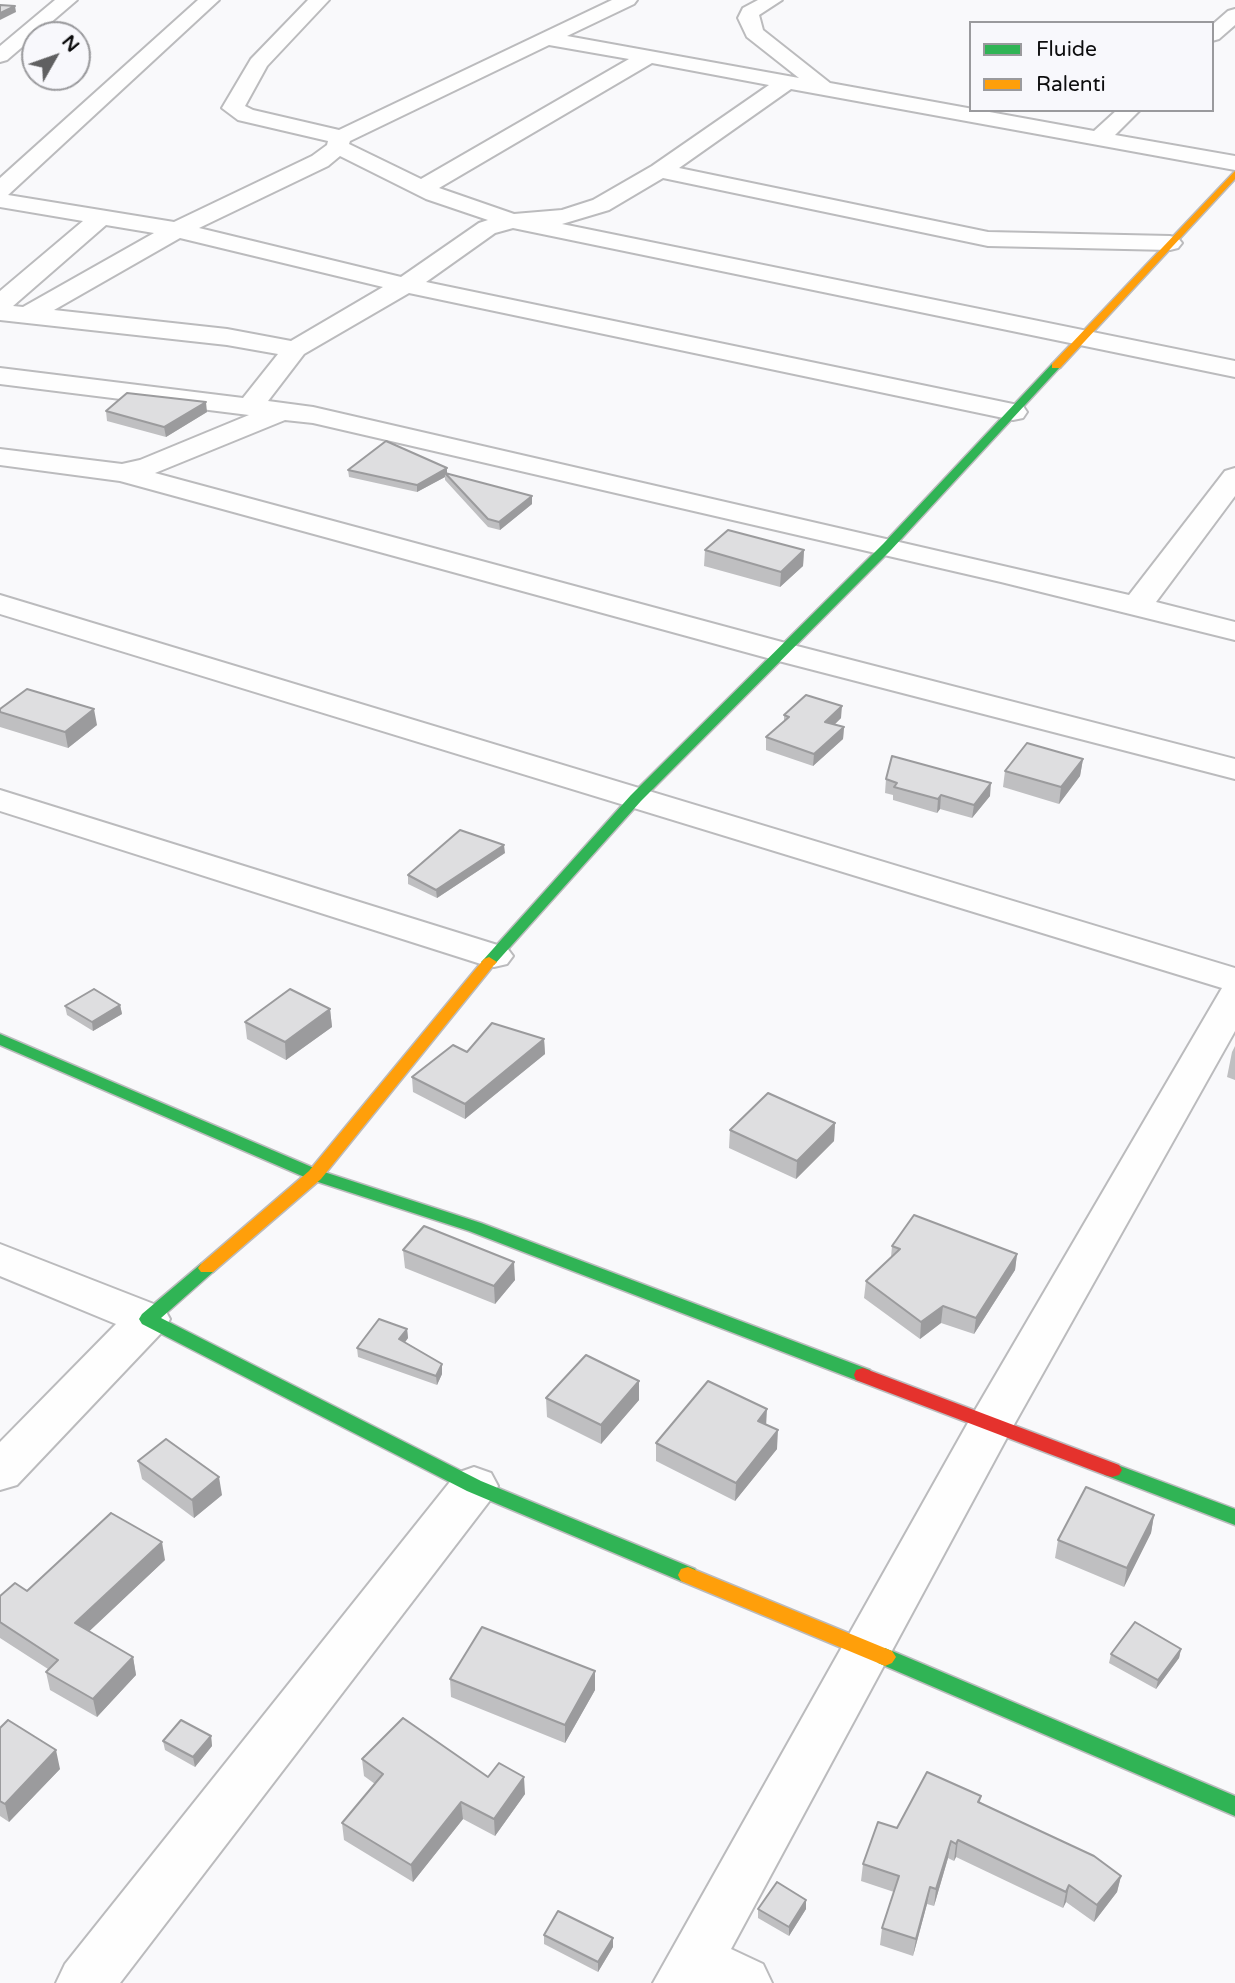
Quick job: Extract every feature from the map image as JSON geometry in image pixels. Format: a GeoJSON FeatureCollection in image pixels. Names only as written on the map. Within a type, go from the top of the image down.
{"type":"FeatureCollection","features":[{"type":"Feature","properties":{"kind":"street"},"geometry":{"type":"LineString","coordinates":[[0,56],[67,0]]}},
{"type":"Feature","properties":{"kind":"street"},"geometry":{"type":"LineString","coordinates":[[5,181],[209,0]]}},
{"type":"Feature","properties":{"kind":"street"},"geometry":{"type":"LineString","coordinates":[[320,0],[258,63],[233,108],[246,115],[324,131],[339,143],[422,188],[456,203],[512,221],[1235,369]]}},
{"type":"Feature","properties":{"kind":"street"},"geometry":{"type":"LineString","coordinates":[[27,315],[177,230],[320,161],[339,143],[545,38],[596,17],[627,0]]}},
{"type":"Feature","properties":{"kind":"street"},"geometry":{"type":"LineString","coordinates":[[772,0],[750,12],[748,18],[754,33],[826,89]]}},
{"type":"Feature","properties":{"kind":"street"},"geometry":{"type":"LineString","coordinates":[[1214,33],[1235,15]]}},
{"type":"Feature","properties":{"kind":"street"},"geometry":{"type":"LineString","coordinates":[[545,38],[1235,163]]}},
{"type":"Feature","properties":{"kind":"street"},"geometry":{"type":"LineString","coordinates":[[422,188],[648,57]]}},
{"type":"Feature","properties":{"kind":"street"},"geometry":{"type":"LineString","coordinates":[[250,407],[295,349],[405,285],[487,228],[512,221],[564,217],[601,205],[660,171],[788,82]]}},
{"type":"Feature","properties":{"kind":"street"},"geometry":{"type":"LineString","coordinates":[[1099,138],[1128,112]]}},
{"type":"Feature","properties":{"kind":"street"},"geometry":{"type":"LineString","coordinates":[[660,171],[988,239],[1170,243]]}},
{"type":"Feature","properties":{"kind":"street"},"geometry":{"type":"LineString","coordinates":[[0,1472],[148,1319],[315,1175],[494,956],[636,798],[887,547],[1235,174]]}},
{"type":"Feature","properties":{"kind":"street"},"geometry":{"type":"LineString","coordinates":[[0,200],[177,230],[405,285],[1013,412]]}},
{"type":"Feature","properties":{"kind":"street"},"geometry":{"type":"LineString","coordinates":[[0,304],[103,216]]}},
{"type":"Feature","properties":{"kind":"street"},"geometry":{"type":"LineString","coordinates":[[0,312],[226,337],[295,349]]}},
{"type":"Feature","properties":{"kind":"street"},"geometry":{"type":"LineString","coordinates":[[0,376],[313,415],[887,547],[1235,631]]}},
{"type":"Feature","properties":{"kind":"street"},"geometry":{"type":"LineString","coordinates":[[122,473],[150,466],[284,411]]}},
{"type":"Feature","properties":{"kind":"street"},"geometry":{"type":"LineString","coordinates":[[0,457],[122,473],[782,652],[1235,769]]}},
{"type":"Feature","properties":{"kind":"street"},"geometry":{"type":"LineString","coordinates":[[1136,607],[1235,477]]}},
{"type":"Feature","properties":{"kind":"street"},"geometry":{"type":"LineString","coordinates":[[0,604],[1235,980]]}},
{"type":"Feature","properties":{"kind":"street"},"geometry":{"type":"LineString","coordinates":[[0,800],[494,956]]}},
{"type":"Feature","properties":{"kind":"street"},"geometry":{"type":"LineString","coordinates":[[707,1975],[867,1649],[991,1423],[1235,997]]}},
{"type":"Feature","properties":{"kind":"street"},"geometry":{"type":"LineString","coordinates":[[0,1039],[315,1175],[475,1227],[1235,1517]]}},
{"type":"Feature","properties":{"kind":"street"},"geometry":{"type":"LineString","coordinates":[[0,1259],[148,1319],[474,1486],[1235,1806]]}},
{"type":"Feature","properties":{"kind":"street"},"geometry":{"type":"LineString","coordinates":[[85,1983],[474,1486]]}},
{"type":"Feature","properties":{"kind":"building"},"geometry":{"type":"Polygon","coordinates":[[[0,5],[15,6],[0,13],[0,5]]]}},
{"type":"Feature","properties":{"kind":"building"},"geometry":{"type":"Polygon","coordinates":[[[127,393],[206,402],[164,427],[106,411],[127,393]]]}},
{"type":"Feature","properties":{"kind":"building"},"geometry":{"type":"Polygon","coordinates":[[[386,441],[447,468],[417,485],[348,470],[386,441]]]}},
{"type":"Feature","properties":{"kind":"building"},"geometry":{"type":"Polygon","coordinates":[[[445,473],[532,496],[499,522],[488,519],[445,473]]]}},
{"type":"Feature","properties":{"kind":"building"},"geometry":{"type":"Polygon","coordinates":[[[728,530],[804,550],[781,572],[705,550],[728,530]]]}},
{"type":"Feature","properties":{"kind":"building"},"geometry":{"type":"Polygon","coordinates":[[[27,689],[94,709],[65,732],[0,712],[0,709],[27,689]]]}},
{"type":"Feature","properties":{"kind":"building"},"geometry":{"type":"Polygon","coordinates":[[[806,695],[842,706],[825,722],[844,727],[814,754],[766,737],[789,717],[784,715],[806,695]]]}},
{"type":"Feature","properties":{"kind":"building"},"geometry":{"type":"Polygon","coordinates":[[[1027,743],[1083,759],[1061,787],[1005,771],[1027,743]]]}},
{"type":"Feature","properties":{"kind":"building"},"geometry":{"type":"Polygon","coordinates":[[[892,756],[991,783],[974,805],[941,795],[938,799],[894,787],[897,783],[886,779],[892,756]]]}},
{"type":"Feature","properties":{"kind":"building"},"geometry":{"type":"Polygon","coordinates":[[[460,830],[504,845],[436,890],[408,875],[460,830]]]}},
{"type":"Feature","properties":{"kind":"building"},"geometry":{"type":"Polygon","coordinates":[[[94,989],[120,1005],[92,1022],[65,1006],[94,989]]]}},
{"type":"Feature","properties":{"kind":"building"},"geometry":{"type":"Polygon","coordinates":[[[290,989],[330,1009],[285,1042],[245,1022],[290,989]]]}},
{"type":"Feature","properties":{"kind":"building"},"geometry":{"type":"Polygon","coordinates":[[[492,1023],[544,1039],[465,1104],[412,1077],[453,1045],[467,1052],[492,1023]]]}},
{"type":"Feature","properties":{"kind":"building"},"geometry":{"type":"Polygon","coordinates":[[[768,1093],[835,1123],[797,1161],[730,1130],[768,1093]]]}},
{"type":"Feature","properties":{"kind":"building"},"geometry":{"type":"Polygon","coordinates":[[[914,1215],[1017,1254],[976,1318],[943,1306],[921,1322],[866,1281],[900,1249],[892,1246],[914,1215]]]}},
{"type":"Feature","properties":{"kind":"building"},"geometry":{"type":"Polygon","coordinates":[[[424,1226],[514,1262],[494,1286],[403,1250],[424,1226]]]}},
{"type":"Feature","properties":{"kind":"building"},"geometry":{"type":"Polygon","coordinates":[[[379,1319],[407,1329],[399,1339],[442,1364],[436,1376],[357,1348],[379,1319]]]}},
{"type":"Feature","properties":{"kind":"building"},"geometry":{"type":"Polygon","coordinates":[[[586,1355],[639,1381],[601,1425],[546,1398],[586,1355]]]}},
{"type":"Feature","properties":{"kind":"building"},"geometry":{"type":"Polygon","coordinates":[[[708,1381],[767,1409],[758,1421],[778,1430],[736,1483],[656,1443],[708,1381]]]}},
{"type":"Feature","properties":{"kind":"building"},"geometry":{"type":"Polygon","coordinates":[[[166,1439],[219,1477],[192,1500],[138,1461],[166,1439]]]}},
{"type":"Feature","properties":{"kind":"building"},"geometry":{"type":"Polygon","coordinates":[[[1086,1487],[1154,1515],[1127,1568],[1058,1540],[1086,1487]]]}},
{"type":"Feature","properties":{"kind":"building"},"geometry":{"type":"Polygon","coordinates":[[[111,1513],[162,1542],[75,1623],[133,1657],[93,1699],[46,1672],[58,1660],[0,1622],[0,1596],[15,1583],[27,1591],[111,1513]]]}},
{"type":"Feature","properties":{"kind":"building"},"geometry":{"type":"Polygon","coordinates":[[[1135,1622],[1181,1649],[1158,1680],[1111,1654],[1135,1622]]]}},
{"type":"Feature","properties":{"kind":"building"},"geometry":{"type":"Polygon","coordinates":[[[482,1627],[595,1671],[565,1725],[450,1679],[482,1627]]]}},
{"type":"Feature","properties":{"kind":"building"},"geometry":{"type":"Polygon","coordinates":[[[403,1718],[488,1777],[499,1763],[524,1777],[494,1819],[461,1802],[411,1865],[342,1823],[383,1774],[362,1759],[403,1718]]]}},
{"type":"Feature","properties":{"kind":"building"},"geometry":{"type":"Polygon","coordinates":[[[8,1720],[56,1750],[5,1804],[0,1801],[0,1728],[8,1720]]]}},
{"type":"Feature","properties":{"kind":"building"},"geometry":{"type":"Polygon","coordinates":[[[181,1720],[211,1736],[193,1757],[163,1741],[181,1720]]]}},
{"type":"Feature","properties":{"kind":"building"},"geometry":{"type":"Polygon","coordinates":[[[927,1772],[981,1796],[978,1802],[1094,1856],[1121,1876],[1097,1905],[1069,1885],[1066,1892],[958,1840],[956,1844],[951,1841],[936,1889],[930,1887],[916,1939],[882,1928],[899,1876],[863,1864],[878,1822],[897,1828],[927,1772]]]}},
{"type":"Feature","properties":{"kind":"building"},"geometry":{"type":"Polygon","coordinates":[[[777,1882],[806,1900],[789,1927],[758,1909],[777,1882]]]}},
{"type":"Feature","properties":{"kind":"building"},"geometry":{"type":"Polygon","coordinates":[[[558,1911],[613,1938],[598,1962],[544,1935],[558,1911]]]}},
{"type":"Feature","properties":{"kind":"traffic: fast"},"geometry":{"type":"LineString","coordinates":[[489,962],[636,798],[887,547],[1056,366]]}},
{"type":"Feature","properties":{"kind":"traffic: fast"},"geometry":{"type":"LineString","coordinates":[[0,1039],[315,1175],[475,1227],[863,1375]]}},
{"type":"Feature","properties":{"kind":"traffic: fast"},"geometry":{"type":"LineString","coordinates":[[207,1268],[148,1319],[474,1486],[688,1575]]}},
{"type":"Feature","properties":{"kind":"traffic: fast"},"geometry":{"type":"LineString","coordinates":[[1112,1470],[1235,1517]]}},
{"type":"Feature","properties":{"kind":"traffic: fast"},"geometry":{"type":"LineString","coordinates":[[885,1657],[1235,1806]]}},
{"type":"Feature","properties":{"kind":"traffic: slow"},"geometry":{"type":"LineString","coordinates":[[1056,366],[1235,174]]}},
{"type":"Feature","properties":{"kind":"traffic: slow"},"geometry":{"type":"LineString","coordinates":[[207,1268],[315,1175],[489,962]]}},
{"type":"Feature","properties":{"kind":"traffic: slow"},"geometry":{"type":"LineString","coordinates":[[688,1575],[885,1657]]}},
{"type":"Feature","properties":{"kind":"traffic: jam"},"geometry":{"type":"LineString","coordinates":[[863,1375],[1112,1470]]}}]}
